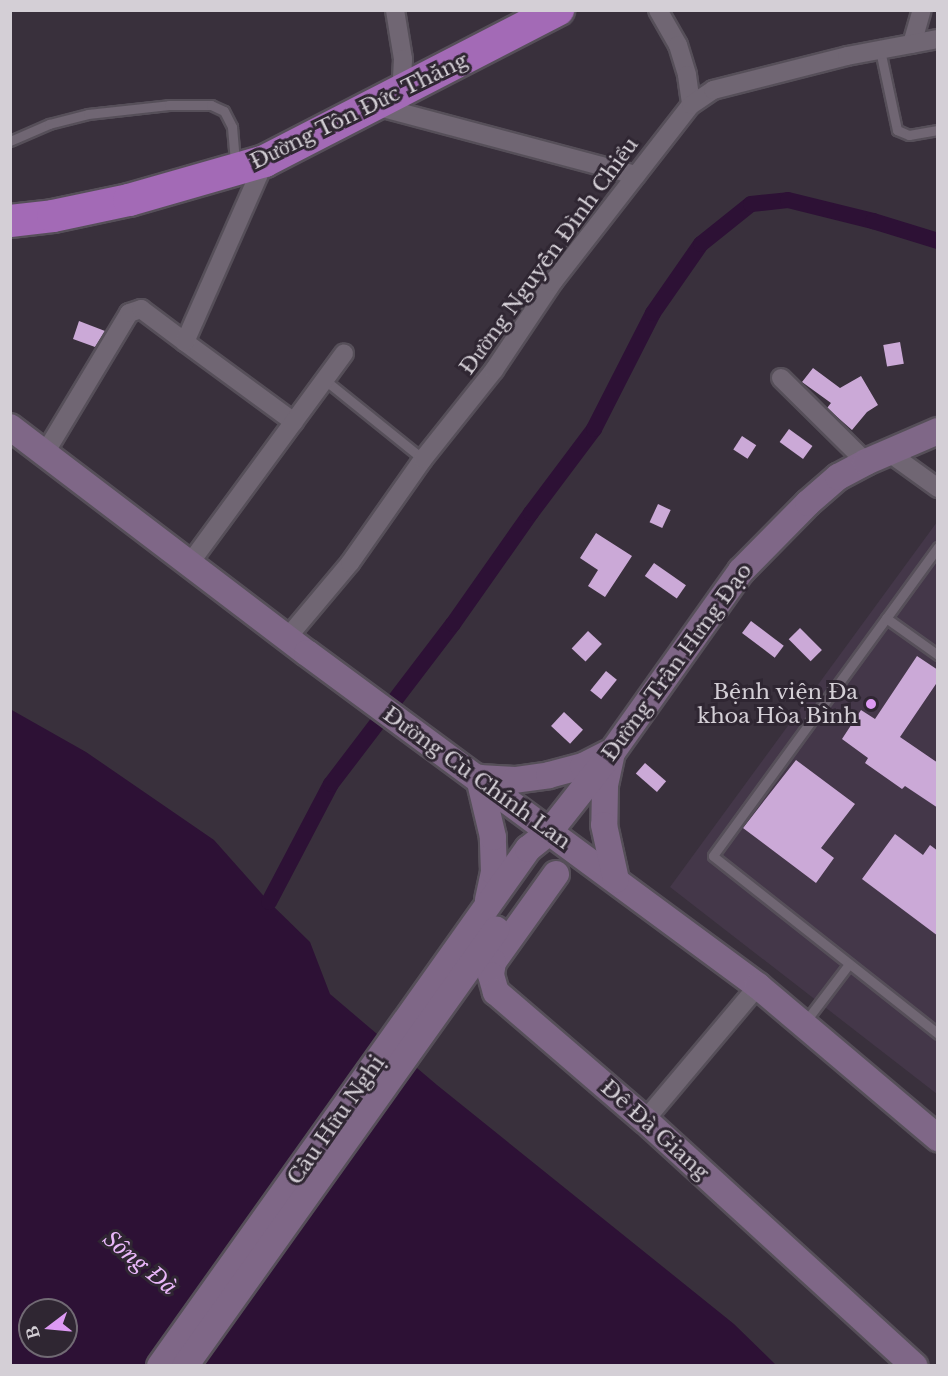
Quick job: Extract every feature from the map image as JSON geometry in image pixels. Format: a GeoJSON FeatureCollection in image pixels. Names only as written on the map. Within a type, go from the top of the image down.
{"type":"FeatureCollection","features":[{"type":"Feature","properties":{"kind":"highway","name":"Đường Tôn Đức Thắng"},"geometry":{"type":"LineString","coordinates":[[10,221],[53,216],[129,200],[265,161],[388,100],[558,10]]}},
{"type":"Feature","properties":{"kind":"main road","name":"Đường Cù Chính Lan"},"geometry":{"type":"LineString","coordinates":[[10,427],[307,653],[758,986],[938,1138]]}},
{"type":"Feature","properties":{"kind":"main road","name":"Đường Trần Hưng Đạo"},"geometry":{"type":"LineString","coordinates":[[550,831],[613,751],[741,571],[838,477],[877,457],[938,431]]}},
{"type":"Feature","properties":{"kind":"main road"},"geometry":{"type":"LineString","coordinates":[[511,872],[491,820],[479,778],[515,780],[549,775],[583,766],[613,751]]}},
{"type":"Feature","properties":{"kind":"main road"},"geometry":{"type":"LineString","coordinates":[[613,751],[606,775],[603,812],[607,849],[616,880]]}},
{"type":"Feature","properties":{"kind":"main road"},"geometry":{"type":"LineString","coordinates":[[511,872],[542,864],[550,831]]}},
{"type":"Feature","properties":{"kind":"main road"},"geometry":{"type":"LineString","coordinates":[[511,872],[556,874],[586,872],[616,880]]}},
{"type":"Feature","properties":{"kind":"main road","name":"Cầu Hữu Nghị"},"geometry":{"type":"LineString","coordinates":[[160,1365],[511,872]]}},
{"type":"Feature","properties":{"kind":"main road","name":"Cầu Hữu Nghị"},"geometry":{"type":"LineString","coordinates":[[185,1365],[511,872]]}},
{"type":"Feature","properties":{"kind":"main road","name":"Đê Đà Giang"},"geometry":{"type":"LineString","coordinates":[[556,874],[493,962],[491,968],[493,986],[500,997],[645,1120],[914,1365]]}},
{"type":"Feature","properties":{"kind":"street"},"geometry":{"type":"LineString","coordinates":[[395,10],[403,59],[388,100],[636,175]]}},
{"type":"Feature","properties":{"kind":"street"},"geometry":{"type":"LineString","coordinates":[[658,10],[678,45],[687,75],[691,105]]}},
{"type":"Feature","properties":{"kind":"street"},"geometry":{"type":"LineString","coordinates":[[912,44],[922,10]]}},
{"type":"Feature","properties":{"kind":"street","name":"Đường Nguyễn Đình Chiểu"},"geometry":{"type":"LineString","coordinates":[[287,638],[350,563],[423,459],[494,370],[553,282],[691,105],[713,90],[880,50],[938,39]]}},
{"type":"Feature","properties":{"kind":"street"},"geometry":{"type":"LineString","coordinates":[[185,342],[265,161]]}},
{"type":"Feature","properties":{"kind":"street"},"geometry":{"type":"LineString","coordinates":[[45,453],[129,313],[141,309],[294,422]]}},
{"type":"Feature","properties":{"kind":"street"},"geometry":{"type":"LineString","coordinates":[[190,564],[344,353]]}},
{"type":"Feature","properties":{"kind":"street"},"geometry":{"type":"LineString","coordinates":[[781,378],[877,457],[938,488]]}},
{"type":"Feature","properties":{"kind":"street"},"geometry":{"type":"LineString","coordinates":[[645,1120],[758,986]]}},
{"type":"Feature","properties":{"kind":"lane"},"geometry":{"type":"LineString","coordinates":[[880,50],[897,130],[909,135],[938,130]]}},
{"type":"Feature","properties":{"kind":"lane"},"geometry":{"type":"LineString","coordinates":[[10,141],[49,124],[88,114],[169,105],[211,105],[224,111],[232,127],[235,171]]}},
{"type":"Feature","properties":{"kind":"lane"},"geometry":{"type":"LineString","coordinates":[[325,380],[423,459]]}},
{"type":"Feature","properties":{"kind":"lane"},"geometry":{"type":"LineString","coordinates":[[938,547],[713,856],[938,1034]]}},
{"type":"Feature","properties":{"kind":"lane"},"geometry":{"type":"LineString","coordinates":[[886,618],[938,655]]}},
{"type":"Feature","properties":{"kind":"lane"},"geometry":{"type":"LineString","coordinates":[[803,1024],[849,964]]}},
{"type":"Feature","properties":{"kind":"shaded area","name":"Bệnh viện Đa khoa Hòa Bình"},"geometry":{"type":"Polygon","coordinates":[[[937,522],[937,1094],[670,887],[937,522]]]}},
{"type":"Feature","properties":{"kind":"water","name":"Sông Đà"},"geometry":{"type":"Polygon","coordinates":[[[10,709],[86,752],[214,840],[269,902],[310,942],[330,994],[437,1085],[734,1324],[776,1365],[11,1365],[10,709]]]}},
{"type":"Feature","properties":{"kind":"building"},"geometry":{"type":"Polygon","coordinates":[[[79,321],[105,331],[95,347],[73,339],[79,321]]]}},
{"type":"Feature","properties":{"kind":"building"},"geometry":{"type":"Polygon","coordinates":[[[900,342],[904,364],[887,367],[883,345],[900,342]]]}},
{"type":"Feature","properties":{"kind":"building"},"geometry":{"type":"Polygon","coordinates":[[[813,368],[840,388],[861,376],[878,405],[867,412],[852,430],[827,408],[831,403],[802,382],[813,368]]]}},
{"type":"Feature","properties":{"kind":"building"},"geometry":{"type":"Polygon","coordinates":[[[789,429],[812,446],[803,459],[780,442],[789,429]]]}},
{"type":"Feature","properties":{"kind":"building"},"geometry":{"type":"Polygon","coordinates":[[[742,436],[756,445],[748,459],[733,449],[742,436]]]}},
{"type":"Feature","properties":{"kind":"building"},"geometry":{"type":"Polygon","coordinates":[[[658,504],[671,510],[662,528],[650,522],[658,504]]]}},
{"type":"Feature","properties":{"kind":"building"},"geometry":{"type":"Polygon","coordinates":[[[596,533],[632,556],[605,597],[588,586],[598,570],[580,558],[596,533]]]}},
{"type":"Feature","properties":{"kind":"building"},"geometry":{"type":"Polygon","coordinates":[[[654,563],[686,585],[677,598],[645,576],[654,563]]]}},
{"type":"Feature","properties":{"kind":"building"},"geometry":{"type":"Polygon","coordinates":[[[751,621],[784,646],[775,658],[742,633],[751,621]]]}},
{"type":"Feature","properties":{"kind":"building"},"geometry":{"type":"Polygon","coordinates":[[[800,628],[822,650],[811,661],[789,639],[800,628]]]}},
{"type":"Feature","properties":{"kind":"building"},"geometry":{"type":"Polygon","coordinates":[[[588,631],[602,644],[586,662],[572,649],[588,631]]]}},
{"type":"Feature","properties":{"kind":"building"},"geometry":{"type":"Polygon","coordinates":[[[917,656],[938,670],[938,681],[900,737],[938,763],[938,808],[905,786],[902,789],[865,763],[868,758],[842,739],[861,710],[875,719],[917,656]]]}},
{"type":"Feature","properties":{"kind":"building"},"geometry":{"type":"Polygon","coordinates":[[[606,671],[617,680],[601,699],[590,690],[606,671]]]}},
{"type":"Feature","properties":{"kind":"building"},"geometry":{"type":"Polygon","coordinates":[[[564,712],[583,730],[570,744],[551,726],[564,712]]]}},
{"type":"Feature","properties":{"kind":"building"},"geometry":{"type":"Polygon","coordinates":[[[796,760],[855,804],[821,848],[834,858],[816,883],[743,828],[796,760]]]}},
{"type":"Feature","properties":{"kind":"building"},"geometry":{"type":"Polygon","coordinates":[[[645,763],[666,781],[657,792],[636,774],[645,763]]]}},
{"type":"Feature","properties":{"kind":"building"},"geometry":{"type":"Polygon","coordinates":[[[895,834],[923,855],[930,845],[938,851],[938,936],[862,879],[895,834]]]}},
{"type":"Feature","properties":{"kind":"waterway"},"geometry":{"type":"LineString","coordinates":[[269,902],[331,784],[453,624],[531,513],[594,429],[653,313],[701,244],[751,204],[788,200],[873,221],[938,241]]}},
{"type":"Feature","properties":{"kind":"place","name":"Bệnh viện Đa khoa Hòa Bình"},"geometry":{"type":"Point","coordinates":[871,704]}}]}
